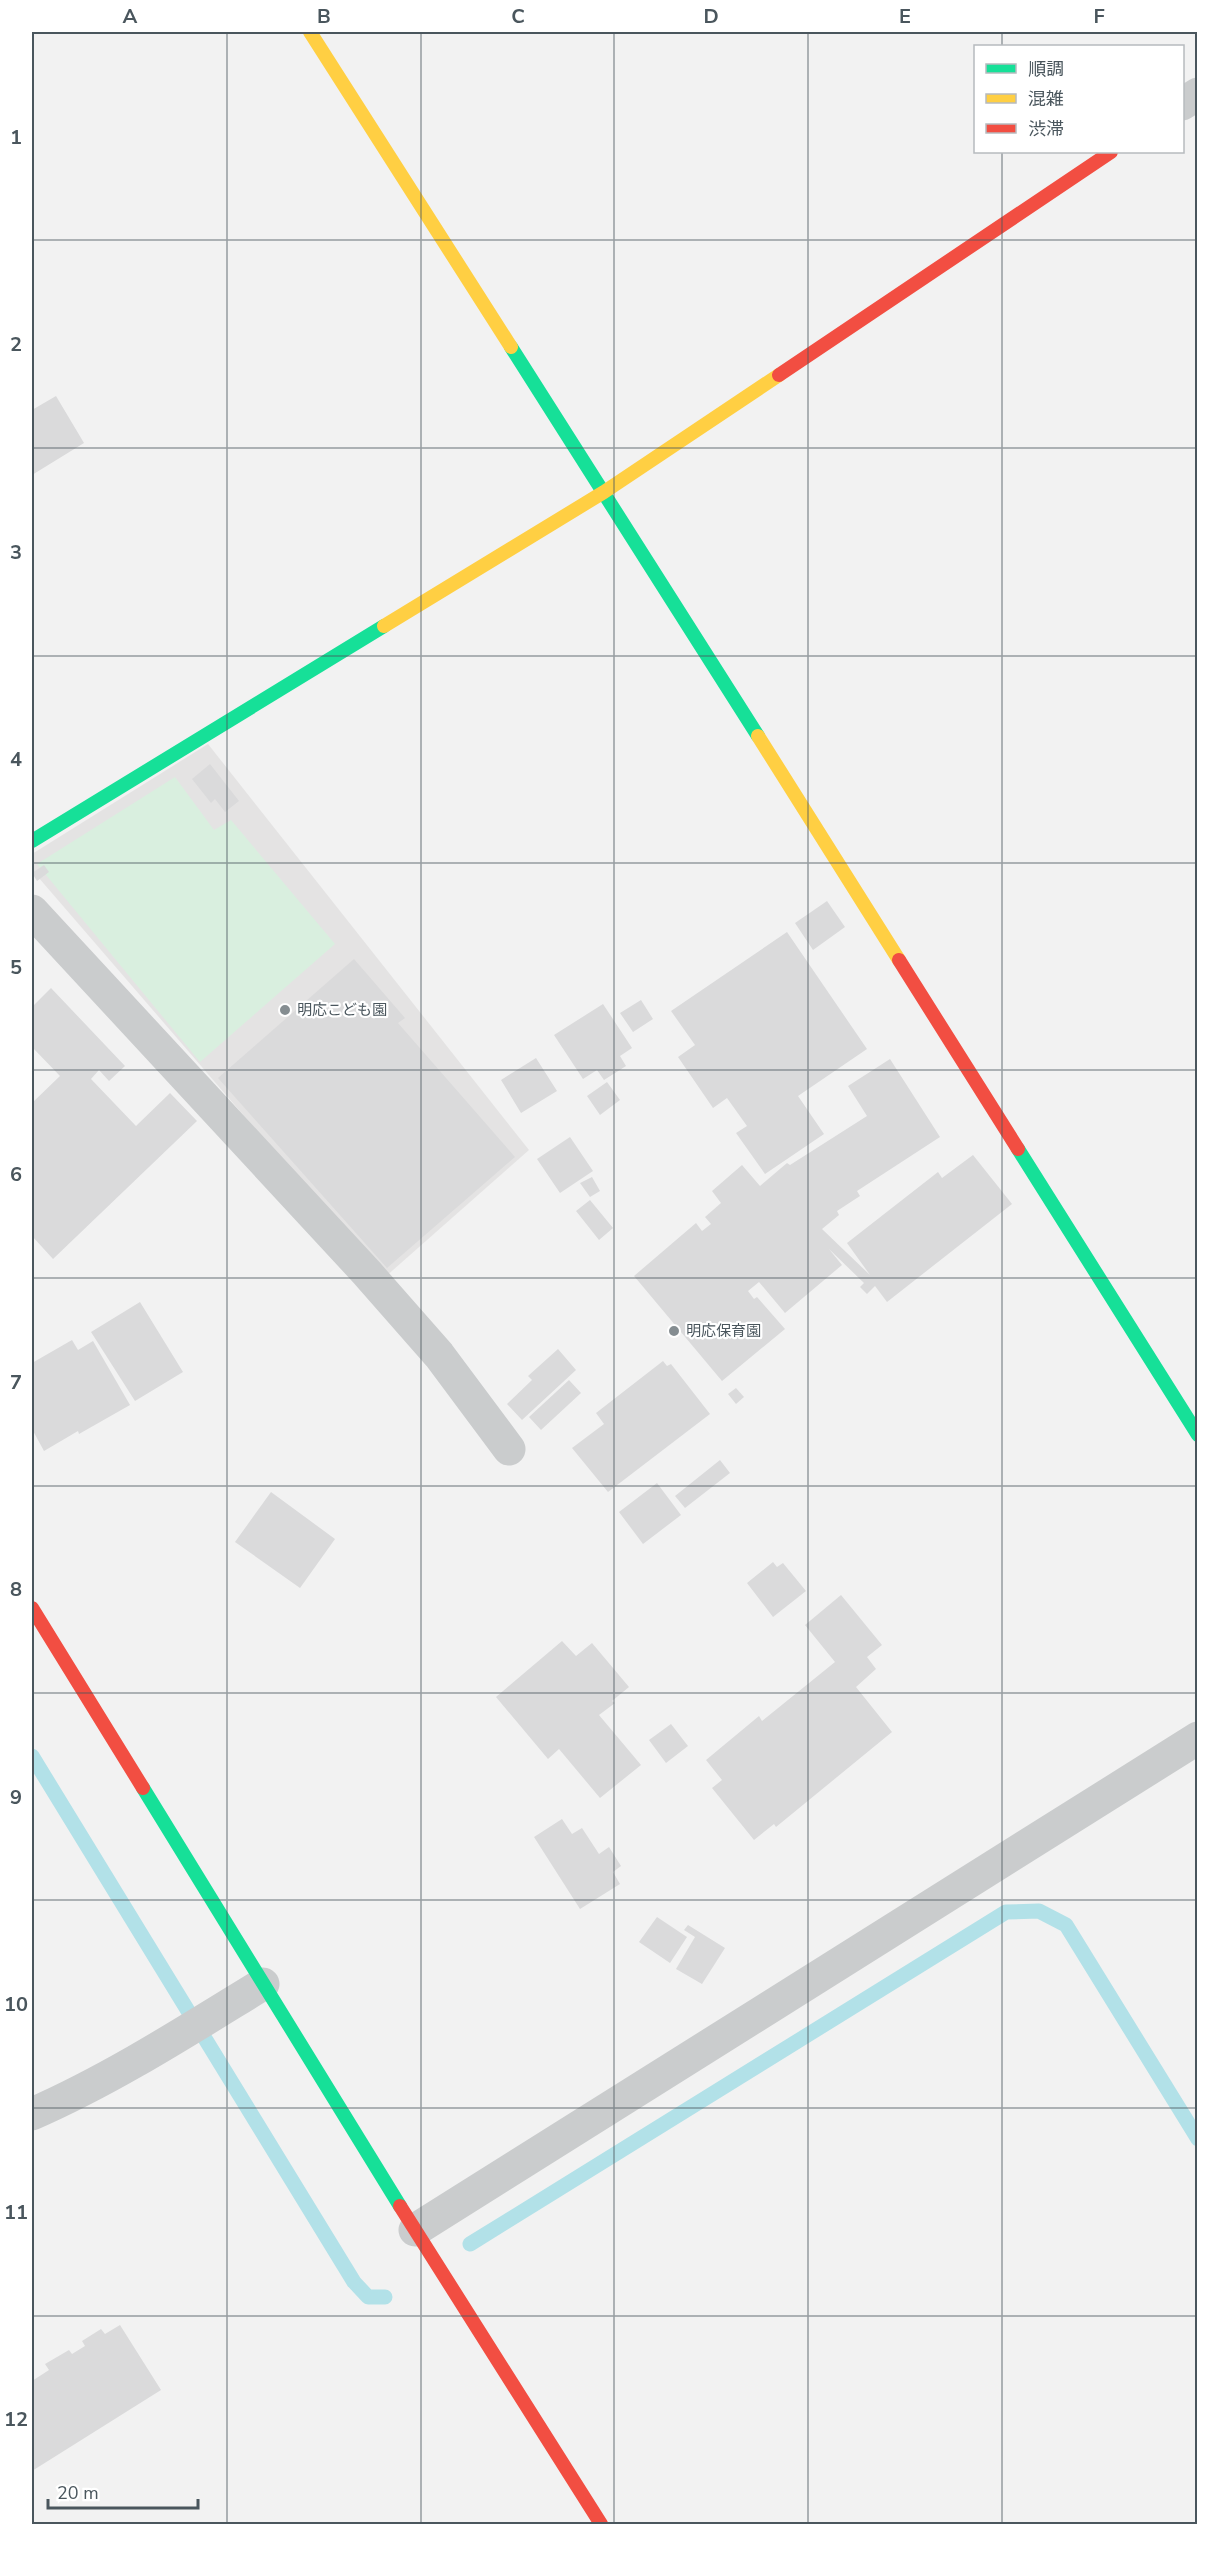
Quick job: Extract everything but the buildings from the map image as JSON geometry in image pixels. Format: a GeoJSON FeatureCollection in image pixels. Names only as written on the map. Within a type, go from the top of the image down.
{"type":"FeatureCollection","features":[{"type":"Feature","properties":{"kind":"street"},"geometry":{"type":"LineString","coordinates":[[310,32],[604,492],[1197,1436]]}},
{"type":"Feature","properties":{"kind":"street"},"geometry":{"type":"LineString","coordinates":[[1184,103],[1197,94]]}},
{"type":"Feature","properties":{"kind":"street"},"geometry":{"type":"LineString","coordinates":[[32,840],[604,492],[1111,153]]}},
{"type":"Feature","properties":{"kind":"street"},"geometry":{"type":"LineString","coordinates":[[32,911],[367,1273],[439,1355],[509,1449]]}},
{"type":"Feature","properties":{"kind":"street"},"geometry":{"type":"LineString","coordinates":[[32,1608],[415,2230],[601,2524]]}},
{"type":"Feature","properties":{"kind":"street"},"geometry":{"type":"LineString","coordinates":[[415,2230],[1197,1738]]}},
{"type":"Feature","properties":{"kind":"street"},"geometry":{"type":"LineString","coordinates":[[32,2114],[58,2103],[178,2037],[263,1984]]}},
{"type":"Feature","properties":{"kind":"shaded area","name":"明応こども園"},"geometry":{"type":"Polygon","coordinates":[[[208,744],[529,1150],[384,1278],[32,870],[32,854],[208,744]]]}},
{"type":"Feature","properties":{"kind":"green space"},"geometry":{"type":"Polygon","coordinates":[[[175,777],[214,830],[231,820],[335,944],[200,1062],[37,864],[175,777]]]}},
{"type":"Feature","properties":{"kind":"waterway"},"geometry":{"type":"LineString","coordinates":[[32,1756],[354,2282],[368,2297],[385,2297]]}},
{"type":"Feature","properties":{"kind":"waterway"},"geometry":{"type":"LineString","coordinates":[[470,2244],[1006,1912],[1039,1911],[1066,1925],[1198,2139]]}},
{"type":"Feature","properties":{"kind":"traffic: fast"},"geometry":{"type":"LineString","coordinates":[[511,347],[758,736]]}},
{"type":"Feature","properties":{"kind":"traffic: fast"},"geometry":{"type":"LineString","coordinates":[[32,841],[384,626]]}},
{"type":"Feature","properties":{"kind":"traffic: fast"},"geometry":{"type":"LineString","coordinates":[[1018,1149],[1198,1435]]}},
{"type":"Feature","properties":{"kind":"traffic: fast"},"geometry":{"type":"LineString","coordinates":[[143,1788],[400,2206]]}},
{"type":"Feature","properties":{"kind":"traffic: slow"},"geometry":{"type":"LineString","coordinates":[[310,32],[511,347]]}},
{"type":"Feature","properties":{"kind":"traffic: slow"},"geometry":{"type":"LineString","coordinates":[[384,626],[604,492],[779,375]]}},
{"type":"Feature","properties":{"kind":"traffic: slow"},"geometry":{"type":"LineString","coordinates":[[758,736],[899,960]]}},
{"type":"Feature","properties":{"kind":"traffic: jam"},"geometry":{"type":"LineString","coordinates":[[779,375],[1110,153]]}},
{"type":"Feature","properties":{"kind":"traffic: jam"},"geometry":{"type":"LineString","coordinates":[[899,960],[1018,1149]]}},
{"type":"Feature","properties":{"kind":"traffic: jam"},"geometry":{"type":"LineString","coordinates":[[32,1608],[143,1788]]}},
{"type":"Feature","properties":{"kind":"traffic: jam"},"geometry":{"type":"LineString","coordinates":[[400,2206],[601,2524]]}},
{"type":"Feature","properties":{"kind":"place","name":"明応こども園"},"geometry":{"type":"Point","coordinates":[285,1010]}},
{"type":"Feature","properties":{"kind":"place","name":"明応保育園"},"geometry":{"type":"Point","coordinates":[674,1331]}}]}
